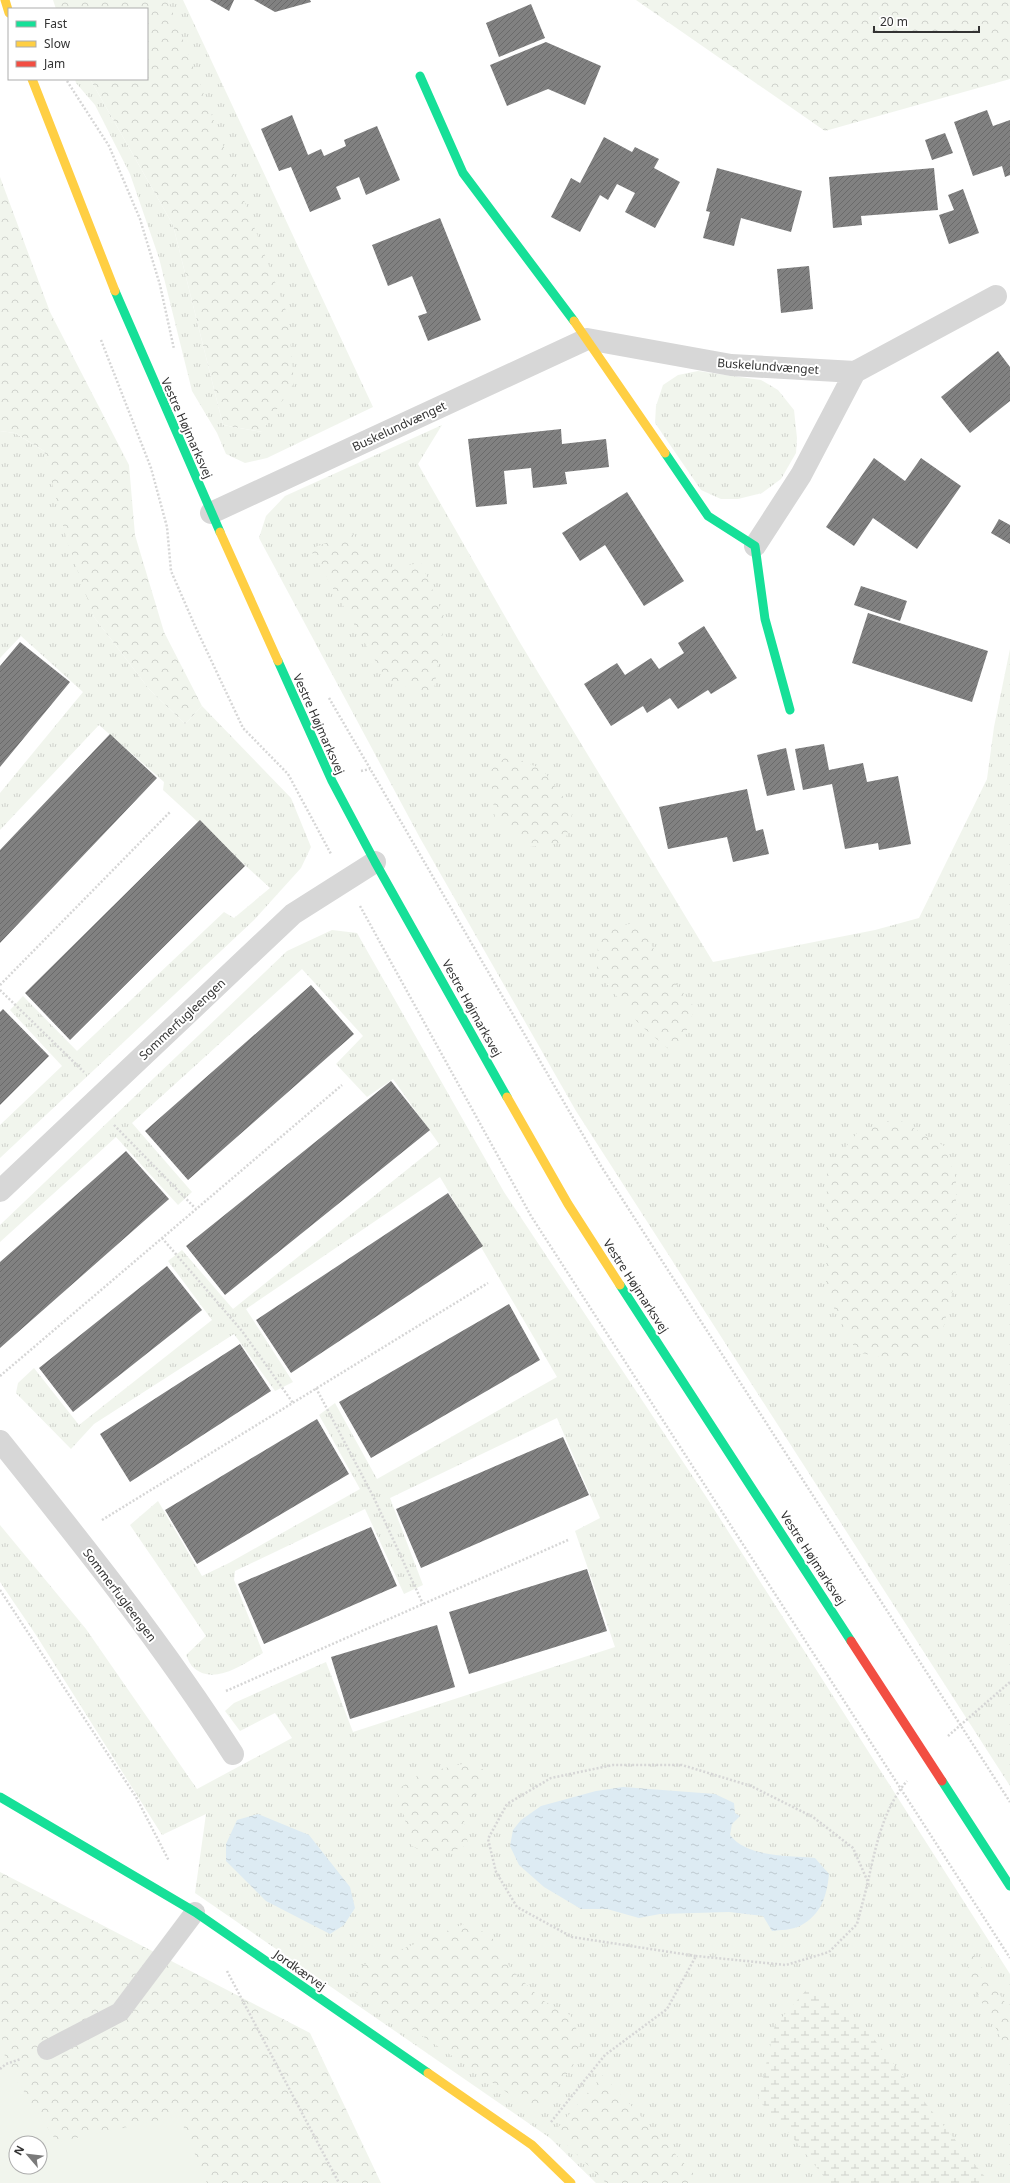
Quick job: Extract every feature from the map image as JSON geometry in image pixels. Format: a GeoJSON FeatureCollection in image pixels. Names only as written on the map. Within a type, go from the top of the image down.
{"type":"FeatureCollection","features":[{"type":"Feature","properties":{"kind":"street"},"geometry":{"type":"LineString","coordinates":[[5,0],[8,10]]}},
{"type":"Feature","properties":{"kind":"street"},"geometry":{"type":"LineString","coordinates":[[420,76],[463,173],[587,339],[708,516],[755,546]]}},
{"type":"Feature","properties":{"kind":"street","name":"Vestre Højmarksvej"},"geometry":{"type":"LineString","coordinates":[[32,80],[117,297],[211,513],[332,781],[375,862],[568,1204],[1010,1886]]}},
{"type":"Feature","properties":{"kind":"street"},"geometry":{"type":"LineString","coordinates":[[790,710],[765,619],[755,546],[801,475],[855,372],[996,296]]}},
{"type":"Feature","properties":{"kind":"street","name":"Buskelundvænget"},"geometry":{"type":"LineString","coordinates":[[211,513],[587,339],[731,365],[855,372]]}},
{"type":"Feature","properties":{"kind":"street","name":"Sommerfugleengen"},"geometry":{"type":"LineString","coordinates":[[0,1191],[293,914],[375,862]]}},
{"type":"Feature","properties":{"kind":"street","name":"Sommerfugleengen"},"geometry":{"type":"LineString","coordinates":[[0,1441],[76,1536],[200,1702],[233,1754]]}},
{"type":"Feature","properties":{"kind":"street","name":"Jordkærvej"},"geometry":{"type":"LineString","coordinates":[[0,1797],[196,1912],[532,2145],[571,2183]]}},
{"type":"Feature","properties":{"kind":"lane"},"geometry":{"type":"LineString","coordinates":[[47,2050],[120,2012],[196,1912]]}},
{"type":"Feature","properties":{"kind":"path"},"geometry":{"type":"LineString","coordinates":[[67,80],[109,146],[140,219],[160,285],[175,353]]}},
{"type":"Feature","properties":{"kind":"path"},"geometry":{"type":"LineString","coordinates":[[327,693],[601,1166],[1010,1802]]}},
{"type":"Feature","properties":{"kind":"path"},"geometry":{"type":"LineString","coordinates":[[0,985],[170,812]]}},
{"type":"Feature","properties":{"kind":"path"},"geometry":{"type":"LineString","coordinates":[[0,990],[99,1097],[196,1209]]}},
{"type":"Feature","properties":{"kind":"path"},"geometry":{"type":"LineString","coordinates":[[0,1376],[342,1085]]}},
{"type":"Feature","properties":{"kind":"path"},"geometry":{"type":"LineString","coordinates":[[162,1238],[242,1331],[293,1402]]}},
{"type":"Feature","properties":{"kind":"path"},"geometry":{"type":"LineString","coordinates":[[76,1536],[488,1283]]}},
{"type":"Feature","properties":{"kind":"path"},"geometry":{"type":"LineString","coordinates":[[316,1388],[373,1496],[424,1604]]}},
{"type":"Feature","properties":{"kind":"path"},"geometry":{"type":"LineString","coordinates":[[200,1702],[568,1540]]}},
{"type":"Feature","properties":{"kind":"path"},"geometry":{"type":"LineString","coordinates":[[613,1764],[682,1765],[751,1786],[813,1817],[853,1848],[868,1882],[857,1924],[828,1952],[786,1965],[696,1956],[572,1937],[517,1908],[496,1872],[488,1839],[507,1804],[551,1778],[613,1764]]}},
{"type":"Feature","properties":{"kind":"path"},"geometry":{"type":"LineString","coordinates":[[532,2145],[606,2055],[667,2009],[696,1956]]}},
{"type":"Feature","properties":{"kind":"green space"},"geometry":{"type":"Polygon","coordinates":[[[53,0],[168,0],[288,316],[294,383],[262,432],[223,425],[173,225],[91,80],[148,80],[148,8],[56,8],[53,0]]]}},
{"type":"Feature","properties":{"kind":"green space"},"geometry":{"type":"Polygon","coordinates":[[[168,0],[183,0],[373,407],[267,458],[245,463],[226,454],[217,433],[192,391],[159,258],[130,174],[95,105],[76,83],[75,80],[91,80],[173,225],[223,425],[262,432],[168,0]]]}},
{"type":"Feature","properties":{"kind":"green space"},"geometry":{"type":"Polygon","coordinates":[[[636,0],[1010,0],[1010,79],[825,131],[636,0]]]}},
{"type":"Feature","properties":{"kind":"green space"},"geometry":{"type":"Polygon","coordinates":[[[0,177],[50,312],[129,465],[135,535],[164,632],[202,706],[185,724],[149,689],[94,617],[67,541],[44,451],[15,433],[0,431],[0,177]]]}},
{"type":"Feature","properties":{"kind":"green space"},"geometry":{"type":"Polygon","coordinates":[[[698,371],[761,380],[778,390],[794,410],[797,438],[796,453],[781,479],[762,493],[738,499],[721,499],[701,490],[655,423],[656,406],[663,385],[678,375],[698,371]]]}},
{"type":"Feature","properties":{"kind":"green space"},"geometry":{"type":"Polygon","coordinates":[[[442,425],[418,464],[519,641],[713,962],[875,930],[919,918],[987,779],[994,727],[1010,649],[1010,1786],[576,1111],[420,838],[259,538],[266,516],[285,496],[442,425]]]}},
{"type":"Feature","properties":{"kind":"green space"},"geometry":{"type":"Polygon","coordinates":[[[0,431],[15,433],[44,451],[94,617],[149,689],[185,724],[202,706],[291,798],[311,847],[301,868],[254,920],[0,1158],[0,1125],[62,1066],[10,1010],[23,996],[77,1051],[224,912],[234,918],[270,888],[163,790],[164,782],[99,725],[0,830],[0,793],[83,692],[21,636],[0,658],[0,431]]]}},
{"type":"Feature","properties":{"kind":"green space"},"geometry":{"type":"Polygon","coordinates":[[[352,533],[381,569],[421,563],[445,619],[433,696],[386,679],[310,549],[352,533]]]}},
{"type":"Feature","properties":{"kind":"green space"},"geometry":{"type":"Polygon","coordinates":[[[508,755],[542,769],[573,810],[565,842],[530,847],[495,819],[490,771],[508,755]]]}},
{"type":"Feature","properties":{"kind":"green space"},"geometry":{"type":"Polygon","coordinates":[[[638,922],[669,975],[695,1008],[677,1056],[640,1025],[597,972],[598,940],[612,928],[638,922]]]}},
{"type":"Feature","properties":{"kind":"green space"},"geometry":{"type":"Polygon","coordinates":[[[332,930],[357,933],[504,1192],[705,1495],[1010,1974],[1010,2183],[596,2183],[550,2138],[195,1893],[206,1814],[162,1835],[36,1635],[0,1582],[0,1525],[86,1629],[197,1789],[292,1738],[275,1713],[240,1731],[225,1711],[234,1703],[326,1662],[353,1732],[615,1647],[575,1531],[600,1518],[557,1418],[390,1498],[423,1585],[404,1594],[365,1509],[235,1571],[234,1580],[263,1653],[238,1667],[220,1674],[211,1675],[202,1673],[190,1664],[186,1655],[206,1636],[130,1525],[158,1501],[202,1576],[229,1563],[360,1489],[319,1415],[335,1403],[377,1479],[557,1377],[440,1177],[246,1309],[293,1382],[275,1391],[234,1334],[94,1424],[71,1449],[16,1393],[18,1383],[34,1368],[79,1425],[212,1320],[168,1261],[182,1250],[233,1309],[439,1144],[393,1079],[367,1097],[336,1064],[363,1036],[302,969],[132,1123],[192,1192],[178,1205],[116,1137],[0,1242],[0,1225],[287,951],[332,930]]]}},
{"type":"Feature","properties":{"kind":"green space"},"geometry":{"type":"Polygon","coordinates":[[[896,1118],[944,1146],[956,1179],[956,1277],[943,1329],[916,1358],[888,1359],[857,1352],[826,1293],[827,1171],[857,1133],[896,1118]]]}},
{"type":"Feature","properties":{"kind":"green space"},"geometry":{"type":"Polygon","coordinates":[[[471,1762],[489,1773],[463,1814],[468,1845],[435,1858],[412,1846],[397,1790],[420,1774],[471,1762]]]}},
{"type":"Feature","properties":{"kind":"green space"},"geometry":{"type":"Polygon","coordinates":[[[0,1872],[310,2033],[381,2183],[0,2183],[0,1872]]]}},
{"type":"Feature","properties":{"kind":"green space"},"geometry":{"type":"Polygon","coordinates":[[[469,1922],[493,1939],[511,1969],[542,2000],[570,2015],[581,2039],[573,2066],[538,2113],[350,1988],[363,1965],[469,1922]]]}},
{"type":"Feature","properties":{"kind":"green space"},"geometry":{"type":"Polygon","coordinates":[[[973,1954],[1010,2010],[1010,2059],[998,2032],[966,1973],[973,1954]]]}},
{"type":"Feature","properties":{"kind":"green space"},"geometry":{"type":"Polygon","coordinates":[[[809,1987],[864,2027],[990,2183],[829,2183],[782,2124],[758,2100],[775,2025],[809,1987]]]}},
{"type":"Feature","properties":{"kind":"green space"},"geometry":{"type":"Polygon","coordinates":[[[0,2024],[6,2064],[57,2142],[179,2116],[207,2183],[0,2183],[0,2024]]]}},
{"type":"Feature","properties":{"kind":"green space"},"geometry":{"type":"Polygon","coordinates":[[[603,2075],[702,2183],[606,2183],[554,2132],[603,2075]]]}},
{"type":"Feature","properties":{"kind":"water"},"geometry":{"type":"Polygon","coordinates":[[[623,1787],[715,1794],[734,1803],[735,1813],[740,1816],[732,1824],[730,1835],[737,1842],[758,1852],[815,1858],[829,1874],[827,1890],[818,1911],[807,1922],[800,1926],[772,1931],[763,1916],[729,1912],[660,1914],[639,1918],[607,1909],[581,1909],[544,1887],[519,1865],[510,1846],[513,1830],[521,1820],[541,1806],[596,1791],[623,1787]]]}},
{"type":"Feature","properties":{"kind":"water"},"geometry":{"type":"Polygon","coordinates":[[[258,1814],[309,1835],[350,1887],[355,1908],[344,1925],[330,1934],[266,1901],[226,1861],[226,1844],[237,1820],[258,1814]]]}},
{"type":"Feature","properties":{"kind":"building"},"geometry":{"type":"Polygon","coordinates":[[[210,0],[234,0],[229,11],[210,0]]]}},
{"type":"Feature","properties":{"kind":"building"},"geometry":{"type":"Polygon","coordinates":[[[254,0],[310,0],[311,2],[275,12],[254,0]]]}},
{"type":"Feature","properties":{"kind":"building"},"geometry":{"type":"Polygon","coordinates":[[[531,4],[545,38],[499,57],[486,23],[531,4]]]}},
{"type":"Feature","properties":{"kind":"building"},"geometry":{"type":"Polygon","coordinates":[[[546,42],[601,66],[585,105],[548,89],[507,106],[490,65],[546,42]]]}},
{"type":"Feature","properties":{"kind":"building"},"geometry":{"type":"Polygon","coordinates":[[[987,110],[993,126],[1010,120],[1010,175],[1005,177],[1002,166],[973,176],[954,122],[987,110]]]}},
{"type":"Feature","properties":{"kind":"building"},"geometry":{"type":"Polygon","coordinates":[[[292,115],[308,155],[321,149],[324,156],[346,146],[344,140],[377,126],[400,180],[366,195],[359,177],[336,187],[341,199],[310,212],[291,167],[279,171],[261,129],[292,115]]]}},
{"type":"Feature","properties":{"kind":"building"},"geometry":{"type":"Polygon","coordinates":[[[945,133],[953,153],[932,160],[925,140],[945,133]]]}},
{"type":"Feature","properties":{"kind":"building"},"geometry":{"type":"Polygon","coordinates":[[[604,137],[632,152],[635,147],[659,159],[654,168],[680,182],[655,228],[625,212],[635,193],[617,184],[608,200],[600,195],[580,232],[551,217],[571,178],[580,183],[604,137]]]}},
{"type":"Feature","properties":{"kind":"building"},"geometry":{"type":"Polygon","coordinates":[[[717,168],[802,191],[791,232],[741,218],[734,246],[703,238],[710,212],[706,211],[717,168]]]}},
{"type":"Feature","properties":{"kind":"building"},"geometry":{"type":"Polygon","coordinates":[[[934,168],[938,210],[861,216],[862,225],[833,228],[829,177],[934,168]]]}},
{"type":"Feature","properties":{"kind":"building"},"geometry":{"type":"Polygon","coordinates":[[[963,189],[979,233],[949,244],[939,215],[954,210],[948,195],[963,189]]]}},
{"type":"Feature","properties":{"kind":"building"},"geometry":{"type":"Polygon","coordinates":[[[440,218],[481,320],[428,341],[418,316],[427,313],[412,276],[388,286],[372,245],[440,218]]]}},
{"type":"Feature","properties":{"kind":"building"},"geometry":{"type":"Polygon","coordinates":[[[809,266],[813,309],[781,313],[777,269],[809,266]]]}},
{"type":"Feature","properties":{"kind":"building"},"geometry":{"type":"Polygon","coordinates":[[[998,351],[1010,367],[1010,401],[970,433],[941,397],[998,351]]]}},
{"type":"Feature","properties":{"kind":"building"},"geometry":{"type":"Polygon","coordinates":[[[561,429],[562,444],[606,439],[609,467],[565,472],[567,484],[533,488],[531,468],[504,471],[507,504],[476,507],[468,439],[561,429]]]}},
{"type":"Feature","properties":{"kind":"building"},"geometry":{"type":"Polygon","coordinates":[[[874,458],[905,481],[921,458],[961,486],[917,549],[873,518],[854,546],[826,527],[874,458]]]}},
{"type":"Feature","properties":{"kind":"building"},"geometry":{"type":"Polygon","coordinates":[[[627,492],[684,581],[644,606],[605,545],[580,561],[562,533],[627,492]]]}},
{"type":"Feature","properties":{"kind":"building"},"geometry":{"type":"Polygon","coordinates":[[[999,519],[1010,525],[1010,544],[991,533],[999,519]]]}},
{"type":"Feature","properties":{"kind":"building"},"geometry":{"type":"Polygon","coordinates":[[[861,586],[907,601],[900,621],[854,605],[861,586]]]}},
{"type":"Feature","properties":{"kind":"building"},"geometry":{"type":"Polygon","coordinates":[[[868,613],[988,651],[972,702],[852,663],[868,613]]]}},
{"type":"Feature","properties":{"kind":"building"},"geometry":{"type":"Polygon","coordinates":[[[704,626],[737,678],[711,694],[708,690],[678,709],[670,698],[647,713],[643,706],[611,726],[584,684],[617,663],[625,675],[651,658],[659,669],[684,653],[678,643],[704,626]]]}},
{"type":"Feature","properties":{"kind":"building"},"geometry":{"type":"Polygon","coordinates":[[[20,642],[70,682],[0,767],[0,666],[20,642]]]}},
{"type":"Feature","properties":{"kind":"building"},"geometry":{"type":"Polygon","coordinates":[[[110,734],[157,778],[0,943],[0,850],[110,734]]]}},
{"type":"Feature","properties":{"kind":"building"},"geometry":{"type":"Polygon","coordinates":[[[824,744],[829,770],[863,763],[867,782],[898,776],[911,844],[879,850],[878,843],[845,849],[832,784],[803,790],[795,749],[824,744]]]}},
{"type":"Feature","properties":{"kind":"building"},"geometry":{"type":"Polygon","coordinates":[[[786,748],[795,790],[767,796],[757,755],[786,748]]]}},
{"type":"Feature","properties":{"kind":"building"},"geometry":{"type":"Polygon","coordinates":[[[747,789],[756,831],[763,829],[769,854],[733,862],[727,837],[668,849],[659,807],[747,789]]]}},
{"type":"Feature","properties":{"kind":"building"},"geometry":{"type":"Polygon","coordinates":[[[200,820],[245,866],[70,1040],[25,993],[200,820]]]}},
{"type":"Feature","properties":{"kind":"building"},"geometry":{"type":"Polygon","coordinates":[[[311,985],[354,1034],[188,1180],[145,1131],[311,985]]]}},
{"type":"Feature","properties":{"kind":"building"},"geometry":{"type":"Polygon","coordinates":[[[3,1009],[49,1056],[0,1105],[0,1012],[3,1009]]]}},
{"type":"Feature","properties":{"kind":"building"},"geometry":{"type":"Polygon","coordinates":[[[391,1081],[430,1130],[225,1295],[186,1246],[391,1081]]]}},
{"type":"Feature","properties":{"kind":"building"},"geometry":{"type":"Polygon","coordinates":[[[126,1151],[169,1199],[0,1348],[0,1262],[126,1151]]]}},
{"type":"Feature","properties":{"kind":"building"},"geometry":{"type":"Polygon","coordinates":[[[448,1193],[483,1246],[291,1373],[256,1320],[448,1193]]]}},
{"type":"Feature","properties":{"kind":"building"},"geometry":{"type":"Polygon","coordinates":[[[167,1266],[202,1310],[73,1412],[39,1368],[167,1266]]]}},
{"type":"Feature","properties":{"kind":"building"},"geometry":{"type":"Polygon","coordinates":[[[509,1304],[540,1360],[371,1458],[339,1402],[509,1304]]]}},
{"type":"Feature","properties":{"kind":"building"},"geometry":{"type":"Polygon","coordinates":[[[240,1344],[271,1391],[130,1482],[100,1434],[240,1344]]]}},
{"type":"Feature","properties":{"kind":"building"},"geometry":{"type":"Polygon","coordinates":[[[317,1419],[349,1474],[197,1564],[165,1510],[317,1419]]]}},
{"type":"Feature","properties":{"kind":"building"},"geometry":{"type":"Polygon","coordinates":[[[563,1437],[589,1495],[421,1568],[396,1509],[563,1437]]]}},
{"type":"Feature","properties":{"kind":"building"},"geometry":{"type":"Polygon","coordinates":[[[371,1527],[397,1586],[264,1644],[238,1584],[371,1527]]]}},
{"type":"Feature","properties":{"kind":"building"},"geometry":{"type":"Polygon","coordinates":[[[587,1569],[607,1631],[469,1674],[449,1612],[587,1569]]]}},
{"type":"Feature","properties":{"kind":"building"},"geometry":{"type":"Polygon","coordinates":[[[437,1625],[455,1687],[350,1719],[331,1657],[437,1625]]]}},
{"type":"Feature","properties":{"kind":"traffic: fast"},"geometry":{"type":"LineString","coordinates":[[420,76],[463,173],[574,321]]}},
{"type":"Feature","properties":{"kind":"traffic: fast"},"geometry":{"type":"LineString","coordinates":[[115,291],[220,532]]}},
{"type":"Feature","properties":{"kind":"traffic: fast"},"geometry":{"type":"LineString","coordinates":[[665,453],[708,516],[755,546],[765,619],[790,710]]}},
{"type":"Feature","properties":{"kind":"traffic: fast"},"geometry":{"type":"LineString","coordinates":[[278,661],[332,781],[375,862],[507,1097]]}},
{"type":"Feature","properties":{"kind":"traffic: fast"},"geometry":{"type":"LineString","coordinates":[[620,1285],[851,1641]]}},
{"type":"Feature","properties":{"kind":"traffic: fast"},"geometry":{"type":"LineString","coordinates":[[942,1781],[1010,1886]]}},
{"type":"Feature","properties":{"kind":"traffic: fast"},"geometry":{"type":"LineString","coordinates":[[0,1797],[195,1912],[428,2073]]}},
{"type":"Feature","properties":{"kind":"traffic: slow"},"geometry":{"type":"LineString","coordinates":[[5,0],[8,10]]}},
{"type":"Feature","properties":{"kind":"traffic: slow"},"geometry":{"type":"LineString","coordinates":[[32,80],[115,291]]}},
{"type":"Feature","properties":{"kind":"traffic: slow"},"geometry":{"type":"LineString","coordinates":[[574,321],[665,453]]}},
{"type":"Feature","properties":{"kind":"traffic: slow"},"geometry":{"type":"LineString","coordinates":[[220,532],[278,661]]}},
{"type":"Feature","properties":{"kind":"traffic: slow"},"geometry":{"type":"LineString","coordinates":[[507,1097],[568,1204],[620,1285]]}},
{"type":"Feature","properties":{"kind":"traffic: slow"},"geometry":{"type":"LineString","coordinates":[[428,2073],[532,2145],[571,2183]]}},
{"type":"Feature","properties":{"kind":"traffic: jam"},"geometry":{"type":"LineString","coordinates":[[851,1641],[942,1781]]}}]}
